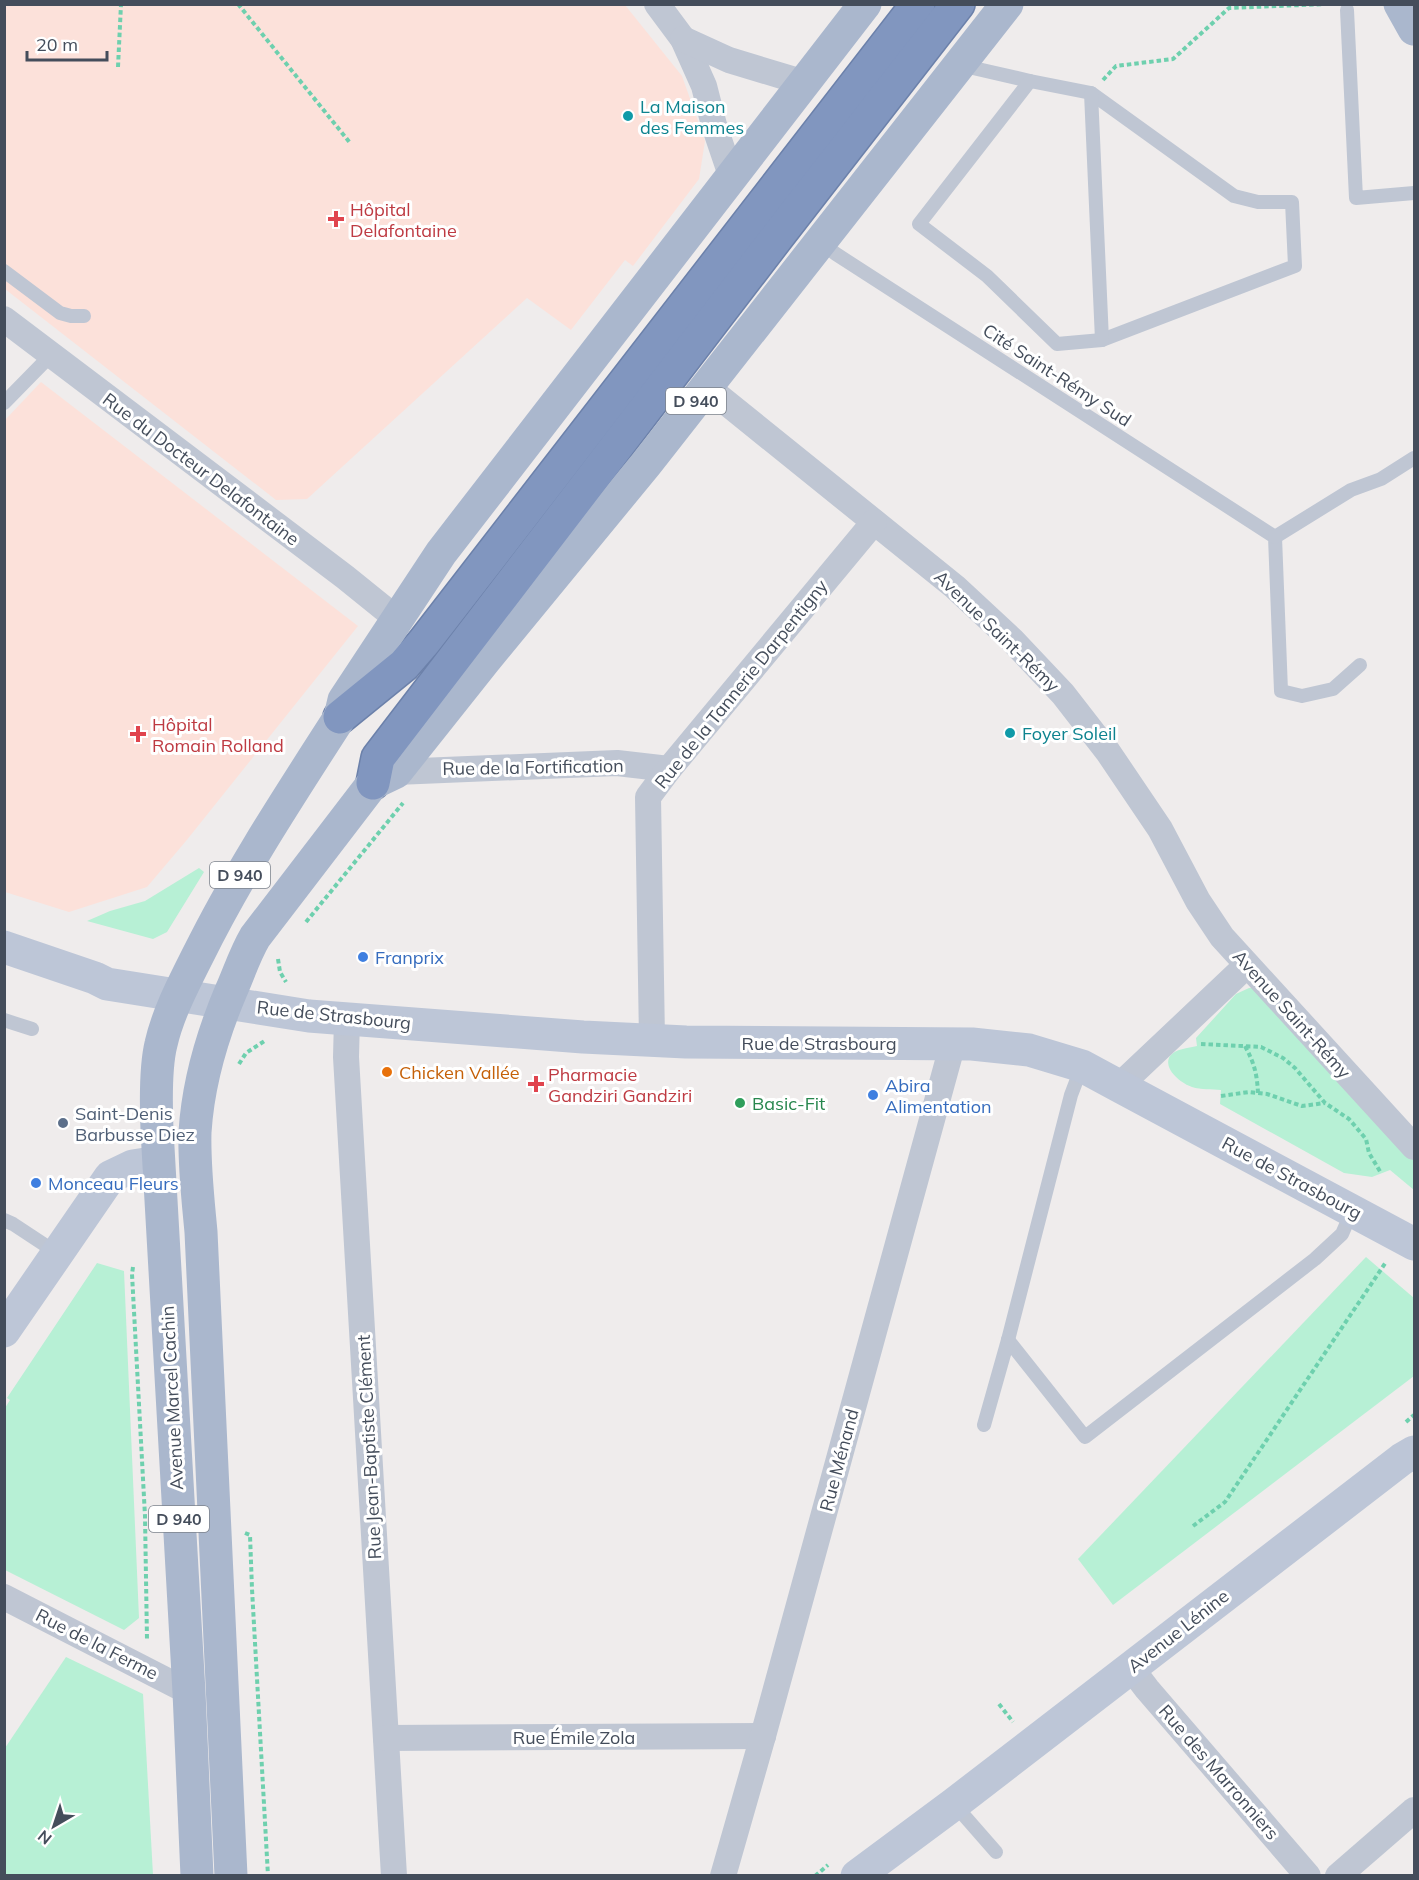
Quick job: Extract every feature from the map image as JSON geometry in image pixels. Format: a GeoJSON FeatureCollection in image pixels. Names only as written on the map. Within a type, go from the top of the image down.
{"type":"FeatureCollection","features":[{"type":"Feature","properties":{"kind":"highway"},"geometry":{"type":"LineString","coordinates":[[340,717],[404,665],[424,642],[918,4]]}},
{"type":"Feature","properties":{"kind":"highway"},"geometry":{"type":"LineString","coordinates":[[384,778],[378,758],[958,4]]}},
{"type":"Feature","properties":{"kind":"main road","name":"D 940"},"geometry":{"type":"LineString","coordinates":[[178,995],[211,928],[255,850],[340,717],[344,700],[441,553],[865,4]]}},
{"type":"Feature","properties":{"kind":"main road","name":"D 940"},"geometry":{"type":"LineString","coordinates":[[226,1003],[249,946],[255,937],[707,387],[1007,4]]}},
{"type":"Feature","properties":{"kind":"main road"},"geometry":{"type":"LineString","coordinates":[[1400,4],[1414,29]]}},
{"type":"Feature","properties":{"kind":"main road","name":"Avenue Marcel Cachin"},"geometry":{"type":"LineString","coordinates":[[178,995],[161,1044],[156,1105],[197,1875]]}},
{"type":"Feature","properties":{"kind":"main road","name":"Avenue Marcel Cachin"},"geometry":{"type":"LineString","coordinates":[[226,1003],[206,1066],[195,1131],[195,1153],[202,1243],[231,1875]]}},
{"type":"Feature","properties":{"kind":"street"},"geometry":{"type":"LineString","coordinates":[[657,4],[684,39],[704,86],[732,178]]}},
{"type":"Feature","properties":{"kind":"street"},"geometry":{"type":"LineString","coordinates":[[684,39],[729,60],[805,83]]}},
{"type":"Feature","properties":{"kind":"street","name":"Rue du Docteur Delafontaine"},"geometry":{"type":"LineString","coordinates":[[4,319],[345,577],[397,619]]}},
{"type":"Feature","properties":{"kind":"street","name":"Avenue Saint-Rémy"},"geometry":{"type":"LineString","coordinates":[[707,387],[955,587],[1012,640],[1063,694],[1108,752],[1160,829],[1178,866],[1222,937],[1414,1147]]}},
{"type":"Feature","properties":{"kind":"street","name":"Rue de la Tannerie Darpentigny"},"geometry":{"type":"LineString","coordinates":[[652,1040],[648,797],[874,522]]}},
{"type":"Feature","properties":{"kind":"street","name":"Rue de la Fortification"},"geometry":{"type":"LineString","coordinates":[[384,778],[617,763],[669,769]]}},
{"type":"Feature","properties":{"kind":"street","name":"Rue de Strasbourg"},"geometry":{"type":"LineString","coordinates":[[4,947],[107,984],[309,1016],[652,1040],[953,1043],[1029,1050],[1082,1066],[1352,1211],[1402,1251]]}},
{"type":"Feature","properties":{"kind":"street"},"geometry":{"type":"LineString","coordinates":[[1119,1086],[1247,965]]}},
{"type":"Feature","properties":{"kind":"street","name":"Rue Jean-Baptiste Clément"},"geometry":{"type":"LineString","coordinates":[[347,1019],[346,1069],[394,1875]]}},
{"type":"Feature","properties":{"kind":"street","name":"Rue Ménand"},"geometry":{"type":"LineString","coordinates":[[723,1875],[953,1043]]}},
{"type":"Feature","properties":{"kind":"street"},"geometry":{"type":"LineString","coordinates":[[4,1331],[110,1177],[134,1166],[158,1162]]}},
{"type":"Feature","properties":{"kind":"street","name":"Avenue Lénine"},"geometry":{"type":"LineString","coordinates":[[857,1875],[954,1804],[1410,1452]]}},
{"type":"Feature","properties":{"kind":"street","name":"Rue de la Ferme"},"geometry":{"type":"LineString","coordinates":[[4,1597],[189,1692]]}},
{"type":"Feature","properties":{"kind":"street","name":"Rue des Marronniers"},"geometry":{"type":"LineString","coordinates":[[1131,1668],[1308,1875]]}},
{"type":"Feature","properties":{"kind":"street","name":"Rue Émile Zola"},"geometry":{"type":"LineString","coordinates":[[386,1738],[763,1736]]}},
{"type":"Feature","properties":{"kind":"street"},"geometry":{"type":"LineString","coordinates":[[1338,1875],[1414,1810]]}},
{"type":"Feature","properties":{"kind":"lane"},"geometry":{"type":"LineString","coordinates":[[1347,10],[1350,198],[1414,193]]}},
{"type":"Feature","properties":{"kind":"lane"},"geometry":{"type":"LineString","coordinates":[[960,65],[1091,93],[1234,196],[1258,201],[1298,202],[1295,266],[1102,340],[1057,344],[987,276],[919,224],[1030,81]]}},
{"type":"Feature","properties":{"kind":"lane"},"geometry":{"type":"LineString","coordinates":[[1091,93],[1102,340]]}},
{"type":"Feature","properties":{"kind":"lane","name":"Cité Saint-Rémy Sud"},"geometry":{"type":"LineString","coordinates":[[821,243],[1275,537]]}},
{"type":"Feature","properties":{"kind":"lane"},"geometry":{"type":"LineString","coordinates":[[4,272],[60,313],[84,316]]}},
{"type":"Feature","properties":{"kind":"lane"},"geometry":{"type":"LineString","coordinates":[[4,403],[51,354]]}},
{"type":"Feature","properties":{"kind":"lane"},"geometry":{"type":"LineString","coordinates":[[1359,665],[1333,689],[1302,696],[1281,691],[1275,537],[1351,490],[1382,479],[1414,458]]}},
{"type":"Feature","properties":{"kind":"lane"},"geometry":{"type":"LineString","coordinates":[[4,1020],[32,1029]]}},
{"type":"Feature","properties":{"kind":"lane"},"geometry":{"type":"LineString","coordinates":[[984,1425],[1071,1095],[1082,1066]]}},
{"type":"Feature","properties":{"kind":"lane"},"geometry":{"type":"LineString","coordinates":[[1008,1340],[1085,1437],[1315,1259],[1342,1234],[1352,1211]]}},
{"type":"Feature","properties":{"kind":"lane"},"geometry":{"type":"LineString","coordinates":[[4,1220],[57,1253]]}},
{"type":"Feature","properties":{"kind":"lane"},"geometry":{"type":"LineString","coordinates":[[954,1804],[996,1852]]}},
{"type":"Feature","properties":{"kind":"path"},"geometry":{"type":"LineString","coordinates":[[118,68],[121,4]]}},
{"type":"Feature","properties":{"kind":"path"},"geometry":{"type":"LineString","coordinates":[[238,4],[351,144]]}},
{"type":"Feature","properties":{"kind":"path"},"geometry":{"type":"LineString","coordinates":[[1091,93],[1116,66],[1173,59],[1229,8],[1326,4]]}},
{"type":"Feature","properties":{"kind":"path"},"geometry":{"type":"LineString","coordinates":[[236,1072],[246,1053],[269,1038]]}},
{"type":"Feature","properties":{"kind":"path"},"geometry":{"type":"LineString","coordinates":[[1196,1044],[1261,1047],[1283,1058],[1295,1068],[1325,1103],[1349,1119],[1366,1139],[1369,1153],[1381,1173]]}},
{"type":"Feature","properties":{"kind":"path"},"geometry":{"type":"LineString","coordinates":[[1245,1045],[1257,1074],[1258,1093]]}},
{"type":"Feature","properties":{"kind":"path"},"geometry":{"type":"LineString","coordinates":[[1221,1096],[1249,1092],[1267,1094],[1302,1106],[1325,1103]]}},
{"type":"Feature","properties":{"kind":"path"},"geometry":{"type":"LineString","coordinates":[[1193,1526],[1225,1502],[1402,1251]]}},
{"type":"Feature","properties":{"kind":"path"},"geometry":{"type":"LineString","coordinates":[[245,1532],[250,1535],[268,1875]]}},
{"type":"Feature","properties":{"kind":"path"},"geometry":{"type":"LineString","coordinates":[[999,1704],[1013,1723]]}},
{"type":"Feature","properties":{"kind":"shaded area","name":"Hôpital Delafontaine"},"geometry":{"type":"Polygon","coordinates":[[[4,5],[625,5],[682,76],[705,141],[699,179],[633,266],[625,260],[571,330],[527,298],[307,499],[276,500],[5,289],[4,5]]]}},
{"type":"Feature","properties":{"kind":"shaded area","name":"Hôpital Romain Rolland"},"geometry":{"type":"Polygon","coordinates":[[[41,382],[358,626],[147,887],[69,912],[5,892],[5,420],[41,382]]]}},
{"type":"Feature","properties":{"kind":"green space"},"geometry":{"type":"Polygon","coordinates":[[[199,868],[204,872],[167,932],[153,939],[87,921],[110,911],[145,901],[199,868]]]}},
{"type":"Feature","properties":{"kind":"green space"},"geometry":{"type":"Polygon","coordinates":[[[1249,988],[1256,988],[1414,1159],[1414,1190],[1390,1170],[1372,1177],[1344,1173],[1220,1104],[1221,1090],[1192,1087],[1174,1075],[1169,1066],[1170,1056],[1178,1050],[1197,1046],[1196,1038],[1236,994],[1249,988]]]}},
{"type":"Feature","properties":{"kind":"green space"},"geometry":{"type":"Polygon","coordinates":[[[1366,1257],[1414,1298],[1414,1376],[1113,1605],[1078,1559],[1366,1257]]]}},
{"type":"Feature","properties":{"kind":"green space"},"geometry":{"type":"Polygon","coordinates":[[[97,1263],[124,1271],[139,1618],[124,1630],[5,1570],[5,1408],[10,1400],[7,1398],[97,1263]]]}},
{"type":"Feature","properties":{"kind":"green space"},"geometry":{"type":"Polygon","coordinates":[[[66,1657],[143,1694],[153,1875],[5,1875],[5,1748],[66,1657]]]}},
{"type":"Feature","properties":{"kind":"place","name":"La Maison des Femmes"},"geometry":{"type":"Point","coordinates":[628,116]}},
{"type":"Feature","properties":{"kind":"place","name":"Hôpital Delafontaine"},"geometry":{"type":"Point","coordinates":[336,219]}},
{"type":"Feature","properties":{"kind":"place","name":"Foyer Soleil"},"geometry":{"type":"Point","coordinates":[1010,733]}},
{"type":"Feature","properties":{"kind":"place","name":"Hôpital Romain Rolland"},"geometry":{"type":"Point","coordinates":[138,734]}},
{"type":"Feature","properties":{"kind":"place","name":"Franprix"},"geometry":{"type":"Point","coordinates":[363,957]}},
{"type":"Feature","properties":{"kind":"place","name":"Chicken Vallée"},"geometry":{"type":"Point","coordinates":[387,1072]}},
{"type":"Feature","properties":{"kind":"place","name":"Pharmacie Gandziri Gandziri"},"geometry":{"type":"Point","coordinates":[536,1084]}},
{"type":"Feature","properties":{"kind":"place","name":"Abira Alimentation"},"geometry":{"type":"Point","coordinates":[873,1095]}},
{"type":"Feature","properties":{"kind":"place","name":"Basic-Fit"},"geometry":{"type":"Point","coordinates":[740,1103]}},
{"type":"Feature","properties":{"kind":"place","name":"Saint-Denis Barbusse Diez"},"geometry":{"type":"Point","coordinates":[63,1123]}},
{"type":"Feature","properties":{"kind":"place","name":"Monceau Fleurs"},"geometry":{"type":"Point","coordinates":[36,1183]}}]}
